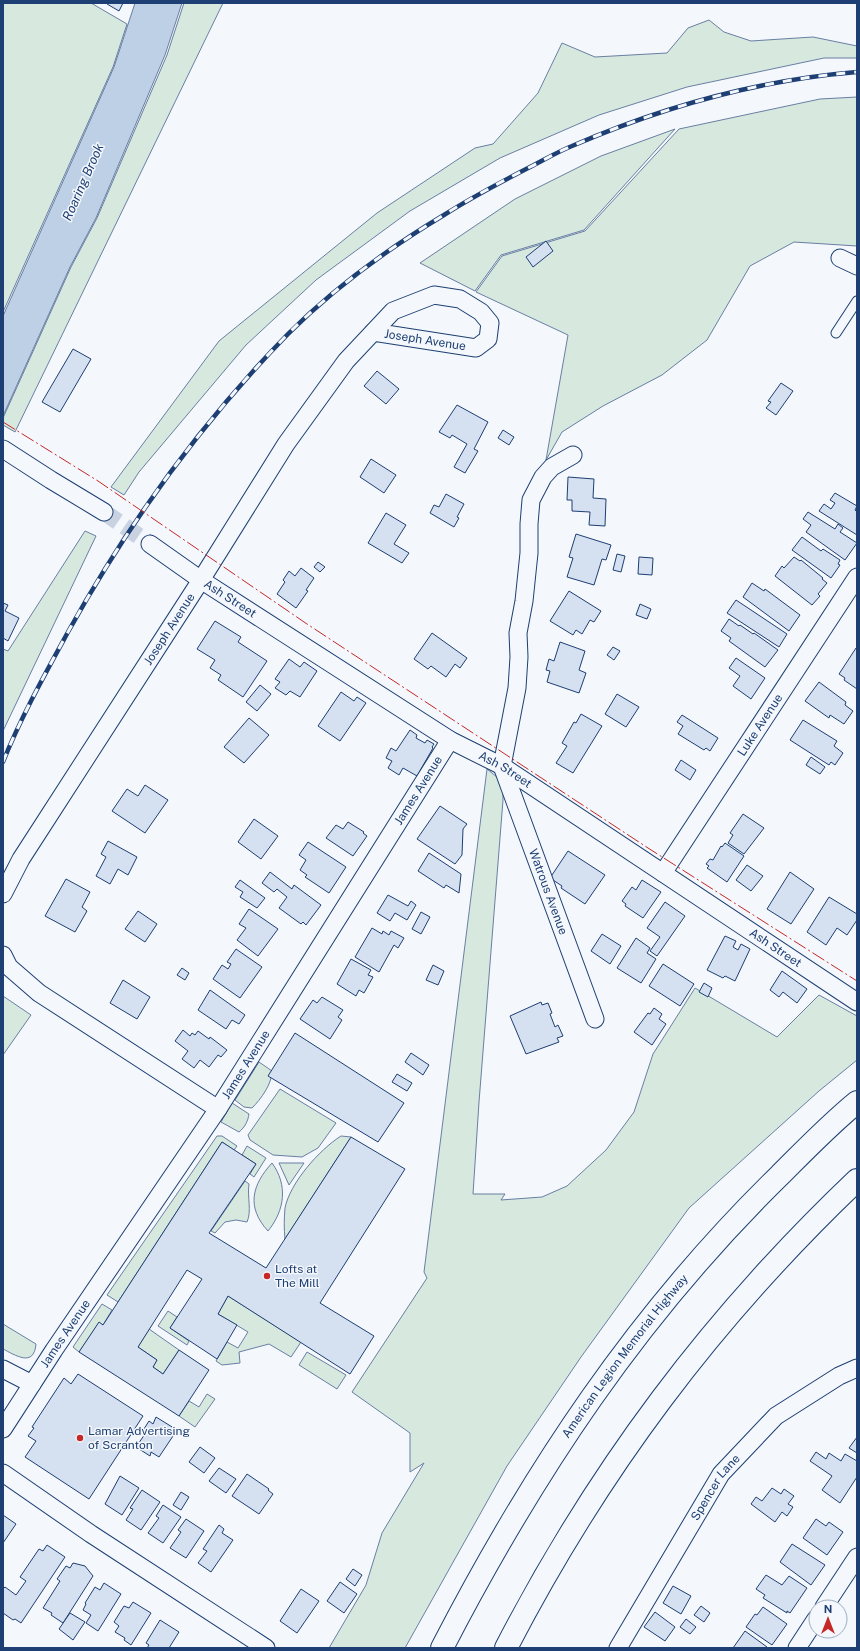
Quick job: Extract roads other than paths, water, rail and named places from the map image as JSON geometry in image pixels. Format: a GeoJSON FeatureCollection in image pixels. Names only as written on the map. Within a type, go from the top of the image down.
{"type":"FeatureCollection","features":[{"type":"Feature","properties":{"kind":"highway","name":"American Legion Memorial Highway"},"geometry":{"type":"LineString","coordinates":[[442,1648],[512,1519],[547,1462],[606,1377],[683,1279],[740,1215],[836,1119],[857,1102]]}},
{"type":"Feature","properties":{"kind":"highway"},"geometry":{"type":"LineString","coordinates":[[506,1648],[580,1517],[633,1438],[674,1382],[719,1325],[762,1276],[857,1180]]}},
{"type":"Feature","properties":{"kind":"street"},"geometry":{"type":"LineString","coordinates":[[840,258],[857,266]]}},
{"type":"Feature","properties":{"kind":"street","name":"Joseph Avenue"},"geometry":{"type":"LineString","coordinates":[[3,894],[21,859],[201,580],[286,444],[346,361],[373,332],[393,311],[434,295],[460,299],[481,312],[490,323],[488,339],[476,348],[373,332]]}},
{"type":"Feature","properties":{"kind":"street"},"geometry":{"type":"LineString","coordinates":[[3,449],[104,512]]}},
{"type":"Feature","properties":{"kind":"street"},"geometry":{"type":"LineString","coordinates":[[502,766],[517,688],[518,633],[524,601],[531,500],[547,472],[552,467],[572,455]]}},
{"type":"Feature","properties":{"kind":"street","name":"Ash Street"},"geometry":{"type":"LineString","coordinates":[[150,544],[201,580],[450,740],[502,766],[857,1002]]}},
{"type":"Feature","properties":{"kind":"street","name":"Luke Avenue"},"geometry":{"type":"LineString","coordinates":[[663,873],[857,577]]}},
{"type":"Feature","properties":{"kind":"street","name":"James Avenue"},"geometry":{"type":"LineString","coordinates":[[3,1429],[218,1109],[450,740]]}},
{"type":"Feature","properties":{"kind":"street","name":"Watrous Avenue"},"geometry":{"type":"LineString","coordinates":[[502,766],[595,1019]]}},
{"type":"Feature","properties":{"kind":"street"},"geometry":{"type":"LineString","coordinates":[[3,955],[9,967],[39,993],[218,1109]]}},
{"type":"Feature","properties":{"kind":"street","name":"Spencer Lane"},"geometry":{"type":"LineString","coordinates":[[618,1648],[721,1474],[776,1416],[839,1376],[857,1368]]}},
{"type":"Feature","properties":{"kind":"street"},"geometry":{"type":"LineString","coordinates":[[3,1369],[32,1384]]}},
{"type":"Feature","properties":{"kind":"street"},"geometry":{"type":"LineString","coordinates":[[3,1474],[266,1648]]}},
{"type":"Feature","properties":{"kind":"street"},"geometry":{"type":"LineString","coordinates":[[829,1599],[857,1557]]}},
{"type":"Feature","properties":{"kind":"street"},"geometry":{"type":"LineString","coordinates":[[797,1648],[808,1631]]}},
{"type":"Feature","properties":{"kind":"lane"},"geometry":{"type":"LineString","coordinates":[[836,332],[857,301]]}},
{"type":"Feature","properties":{"kind":"water","name":"Roaring Brook"},"geometry":{"type":"Polygon","coordinates":[[[135,3],[182,3],[165,55],[96,218],[70,267],[3,416],[3,316],[114,67],[135,3]]]}},
{"type":"Feature","properties":{"kind":"tunnel"},"geometry":{"type":"LineString","coordinates":[[104,512],[150,544]]}},
{"type":"Feature","properties":{"kind":"railway"},"geometry":{"type":"LineString","coordinates":[[3,762],[34,696],[91,592],[115,552],[168,476],[225,403],[256,368],[288,334],[343,285],[403,241],[455,208],[497,184],[572,146],[641,119],[712,97],[784,81],[857,72]]}},
{"type":"Feature","properties":{"kind":"place","name":"Lofts at The Mill"},"geometry":{"type":"Point","coordinates":[267,1276]}},
{"type":"Feature","properties":{"kind":"place","name":"Lamar Advertising of Scranton"},"geometry":{"type":"Point","coordinates":[80,1438]}}]}
